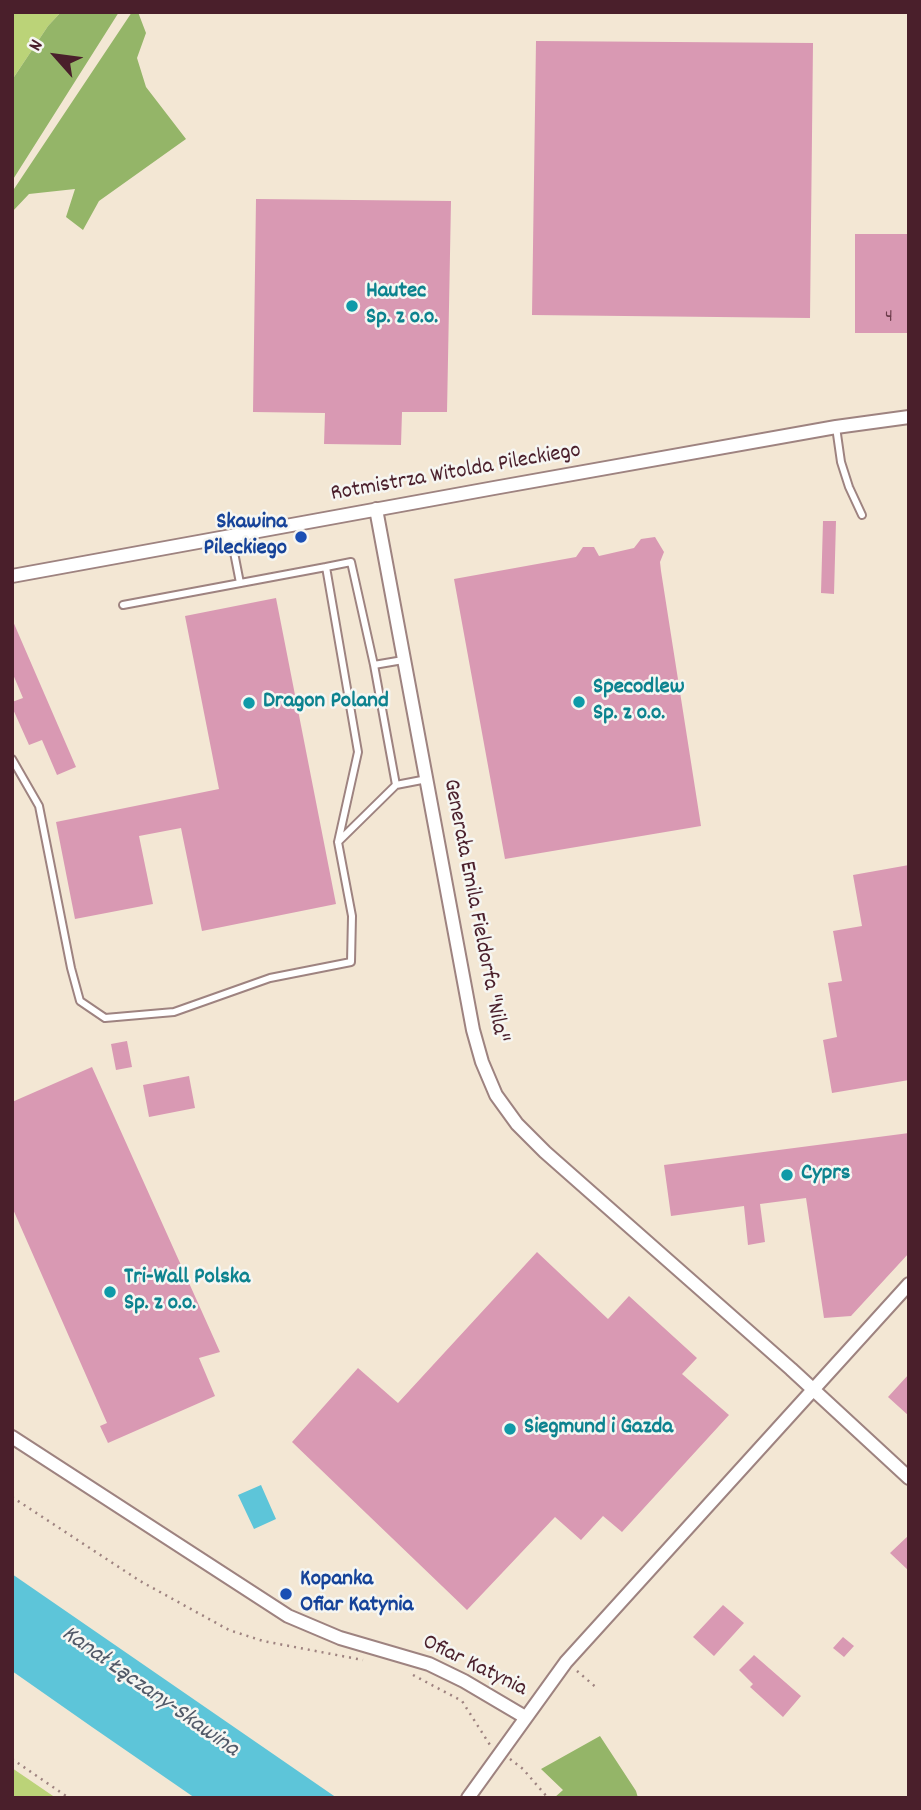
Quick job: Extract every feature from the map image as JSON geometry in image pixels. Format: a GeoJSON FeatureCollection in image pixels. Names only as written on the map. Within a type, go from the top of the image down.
{"type":"FeatureCollection","features":[{"type":"Feature","properties":{"kind":"street","name":"Rotmistrza Witolda Pileckiego"},"geometry":{"type":"LineString","coordinates":[[12,576],[909,416]]}},
{"type":"Feature","properties":{"kind":"street","name":"Generała Emila Fieldorfa \"Nila\""},"geometry":{"type":"LineString","coordinates":[[376,509],[473,1030],[482,1062],[496,1095],[517,1124],[545,1152],[814,1390],[909,1478]]}},
{"type":"Feature","properties":{"kind":"street","name":"Ofiar Katynia"},"geometry":{"type":"LineString","coordinates":[[12,1437],[288,1616],[340,1638],[429,1664],[525,1717],[566,1662],[909,1284]]}},
{"type":"Feature","properties":{"kind":"street"},"geometry":{"type":"LineString","coordinates":[[468,1798],[525,1717]]}},
{"type":"Feature","properties":{"kind":"lane"},"geometry":{"type":"LineString","coordinates":[[836,427],[841,462],[862,515]]}},
{"type":"Feature","properties":{"kind":"lane"},"geometry":{"type":"LineString","coordinates":[[231,537],[240,583]]}},
{"type":"Feature","properties":{"kind":"lane"},"geometry":{"type":"LineString","coordinates":[[123,605],[351,562],[374,665],[396,785]]}},
{"type":"Feature","properties":{"kind":"lane"},"geometry":{"type":"LineString","coordinates":[[12,759],[39,806],[80,1001],[105,1018],[174,1012],[270,978],[351,962],[352,916],[338,842],[358,752],[326,567]]}},
{"type":"Feature","properties":{"kind":"lane"},"geometry":{"type":"LineString","coordinates":[[374,665],[405,660]]}},
{"type":"Feature","properties":{"kind":"lane"},"geometry":{"type":"LineString","coordinates":[[338,842],[396,785],[427,779]]}},
{"type":"Feature","properties":{"kind":"path"},"geometry":{"type":"LineString","coordinates":[[12,1497],[140,1581],[229,1630],[263,1641],[374,1662]]}},
{"type":"Feature","properties":{"kind":"path"},"geometry":{"type":"LineString","coordinates":[[566,1662],[598,1689]]}},
{"type":"Feature","properties":{"kind":"path"},"geometry":{"type":"LineString","coordinates":[[407,1672],[462,1701],[486,1742],[492,1747]]}},
{"type":"Feature","properties":{"kind":"path"},"geometry":{"type":"LineString","coordinates":[[12,1759],[69,1798]]}},
{"type":"Feature","properties":{"kind":"path"},"geometry":{"type":"LineString","coordinates":[[510,1759],[523,1769],[548,1798]]}},
{"type":"Feature","properties":{"kind":"green space"},"geometry":{"type":"Polygon","coordinates":[[[12,12],[61,12],[48,26],[12,80],[12,12]]]}},
{"type":"Feature","properties":{"kind":"green space"},"geometry":{"type":"Polygon","coordinates":[[[61,12],[119,12],[12,181],[12,80],[48,26],[61,12]]]}},
{"type":"Feature","properties":{"kind":"green space"},"geometry":{"type":"Polygon","coordinates":[[[132,12],[138,12],[146,33],[137,58],[146,87],[186,139],[99,201],[83,230],[66,217],[75,189],[29,194],[12,212],[12,192],[132,12]]]}},
{"type":"Feature","properties":{"kind":"green space"},"geometry":{"type":"Polygon","coordinates":[[[600,1736],[638,1798],[554,1798],[563,1790],[541,1769],[600,1736]]]}},
{"type":"Feature","properties":{"kind":"green space"},"geometry":{"type":"Polygon","coordinates":[[[12,1768],[56,1798],[12,1798],[12,1768]]]}},
{"type":"Feature","properties":{"kind":"water"},"geometry":{"type":"Polygon","coordinates":[[[261,1485],[276,1519],[254,1529],[238,1495],[261,1485]]]}},
{"type":"Feature","properties":{"kind":"water","name":"Kanał Łączany-Skawina"},"geometry":{"type":"Polygon","coordinates":[[[12,1574],[337,1798],[195,1798],[12,1671],[12,1574]]]}},
{"type":"Feature","properties":{"kind":"building"},"geometry":{"type":"Polygon","coordinates":[[[536,41],[813,43],[810,318],[532,315],[536,41]]]}},
{"type":"Feature","properties":{"kind":"building","name":"Hautec Sp. z o.o."},"geometry":{"type":"Polygon","coordinates":[[[256,199],[451,201],[447,412],[402,412],[401,445],[324,444],[325,413],[253,412],[256,199]]]}},
{"type":"Feature","properties":{"kind":"building"},"geometry":{"type":"Polygon","coordinates":[[[855,234],[909,234],[909,333],[855,333],[855,234]]]}},
{"type":"Feature","properties":{"kind":"building"},"geometry":{"type":"Polygon","coordinates":[[[823,521],[836,521],[834,594],[821,593],[823,521]]]}},
{"type":"Feature","properties":{"kind":"building","name":"Specodlew Sp. z o.o."},"geometry":{"type":"Polygon","coordinates":[[[655,537],[664,552],[660,562],[661,571],[701,826],[505,859],[454,579],[576,557],[583,547],[594,547],[599,556],[634,548],[641,539],[655,537]]]}},
{"type":"Feature","properties":{"kind":"building","name":"Dragon Poland"},"geometry":{"type":"Polygon","coordinates":[[[276,598],[336,904],[202,931],[181,828],[139,836],[153,904],[75,919],[56,822],[219,789],[185,616],[276,598]]]}},
{"type":"Feature","properties":{"kind":"building"},"geometry":{"type":"Polygon","coordinates":[[[12,619],[76,767],[57,775],[42,740],[29,745],[12,707],[12,702],[23,698],[12,672],[12,619]]]}},
{"type":"Feature","properties":{"kind":"building"},"geometry":{"type":"Polygon","coordinates":[[[909,865],[909,1080],[832,1093],[823,1040],[837,1037],[828,983],[842,981],[833,931],[862,926],[853,875],[909,865]]]}},
{"type":"Feature","properties":{"kind":"building"},"geometry":{"type":"Polygon","coordinates":[[[127,1041],[132,1067],[116,1070],[111,1044],[127,1041]]]}},
{"type":"Feature","properties":{"kind":"building","name":"Tri-Wall Polska Sp. z o.o."},"geometry":{"type":"Polygon","coordinates":[[[92,1067],[220,1352],[199,1358],[215,1396],[108,1443],[100,1426],[107,1423],[12,1207],[12,1102],[92,1067]]]}},
{"type":"Feature","properties":{"kind":"building"},"geometry":{"type":"Polygon","coordinates":[[[189,1076],[195,1108],[149,1117],[143,1085],[189,1076]]]}},
{"type":"Feature","properties":{"kind":"building"},"geometry":{"type":"Polygon","coordinates":[[[909,1133],[909,1253],[851,1316],[824,1318],[806,1198],[760,1204],[765,1242],[748,1245],[744,1206],[671,1216],[664,1165],[909,1133]]]}},
{"type":"Feature","properties":{"kind":"building","name":"Siegmund i Gazda"},"geometry":{"type":"Polygon","coordinates":[[[537,1252],[608,1319],[629,1296],[697,1358],[682,1374],[729,1415],[622,1532],[603,1516],[581,1540],[555,1517],[467,1610],[292,1442],[358,1368],[398,1403],[537,1252]]]}},
{"type":"Feature","properties":{"kind":"building"},"geometry":{"type":"Polygon","coordinates":[[[909,1374],[909,1416],[888,1397],[909,1374]]]}},
{"type":"Feature","properties":{"kind":"building"},"geometry":{"type":"Polygon","coordinates":[[[909,1535],[909,1571],[890,1553],[909,1535]]]}},
{"type":"Feature","properties":{"kind":"building"},"geometry":{"type":"Polygon","coordinates":[[[723,1605],[744,1623],[714,1656],[693,1637],[723,1605]]]}},
{"type":"Feature","properties":{"kind":"building"},"geometry":{"type":"Polygon","coordinates":[[[843,1637],[854,1646],[844,1657],[833,1648],[843,1637]]]}},
{"type":"Feature","properties":{"kind":"building"},"geometry":{"type":"Polygon","coordinates":[[[754,1655],[801,1696],[783,1717],[750,1687],[753,1684],[739,1670],[754,1655]]]}},
{"type":"Feature","properties":{"kind":"place","name":"Hautec Sp. z o.o."},"geometry":{"type":"Point","coordinates":[352,306]}},
{"type":"Feature","properties":{"kind":"place","name":"Skawina Pileckiego"},"geometry":{"type":"Point","coordinates":[301,537]}},
{"type":"Feature","properties":{"kind":"place","name":"Specodlew Sp. z o.o."},"geometry":{"type":"Point","coordinates":[579,702]}},
{"type":"Feature","properties":{"kind":"place","name":"Dragon Poland"},"geometry":{"type":"Point","coordinates":[249,703]}},
{"type":"Feature","properties":{"kind":"place","name":"Cyprs"},"geometry":{"type":"Point","coordinates":[787,1175]}},
{"type":"Feature","properties":{"kind":"place","name":"Tri-Wall Polska Sp. z o.o."},"geometry":{"type":"Point","coordinates":[110,1292]}},
{"type":"Feature","properties":{"kind":"place","name":"Siegmund i Gazda"},"geometry":{"type":"Point","coordinates":[510,1429]}},
{"type":"Feature","properties":{"kind":"place","name":"Kopanka Ofiar Katynia"},"geometry":{"type":"Point","coordinates":[286,1594]}}]}
